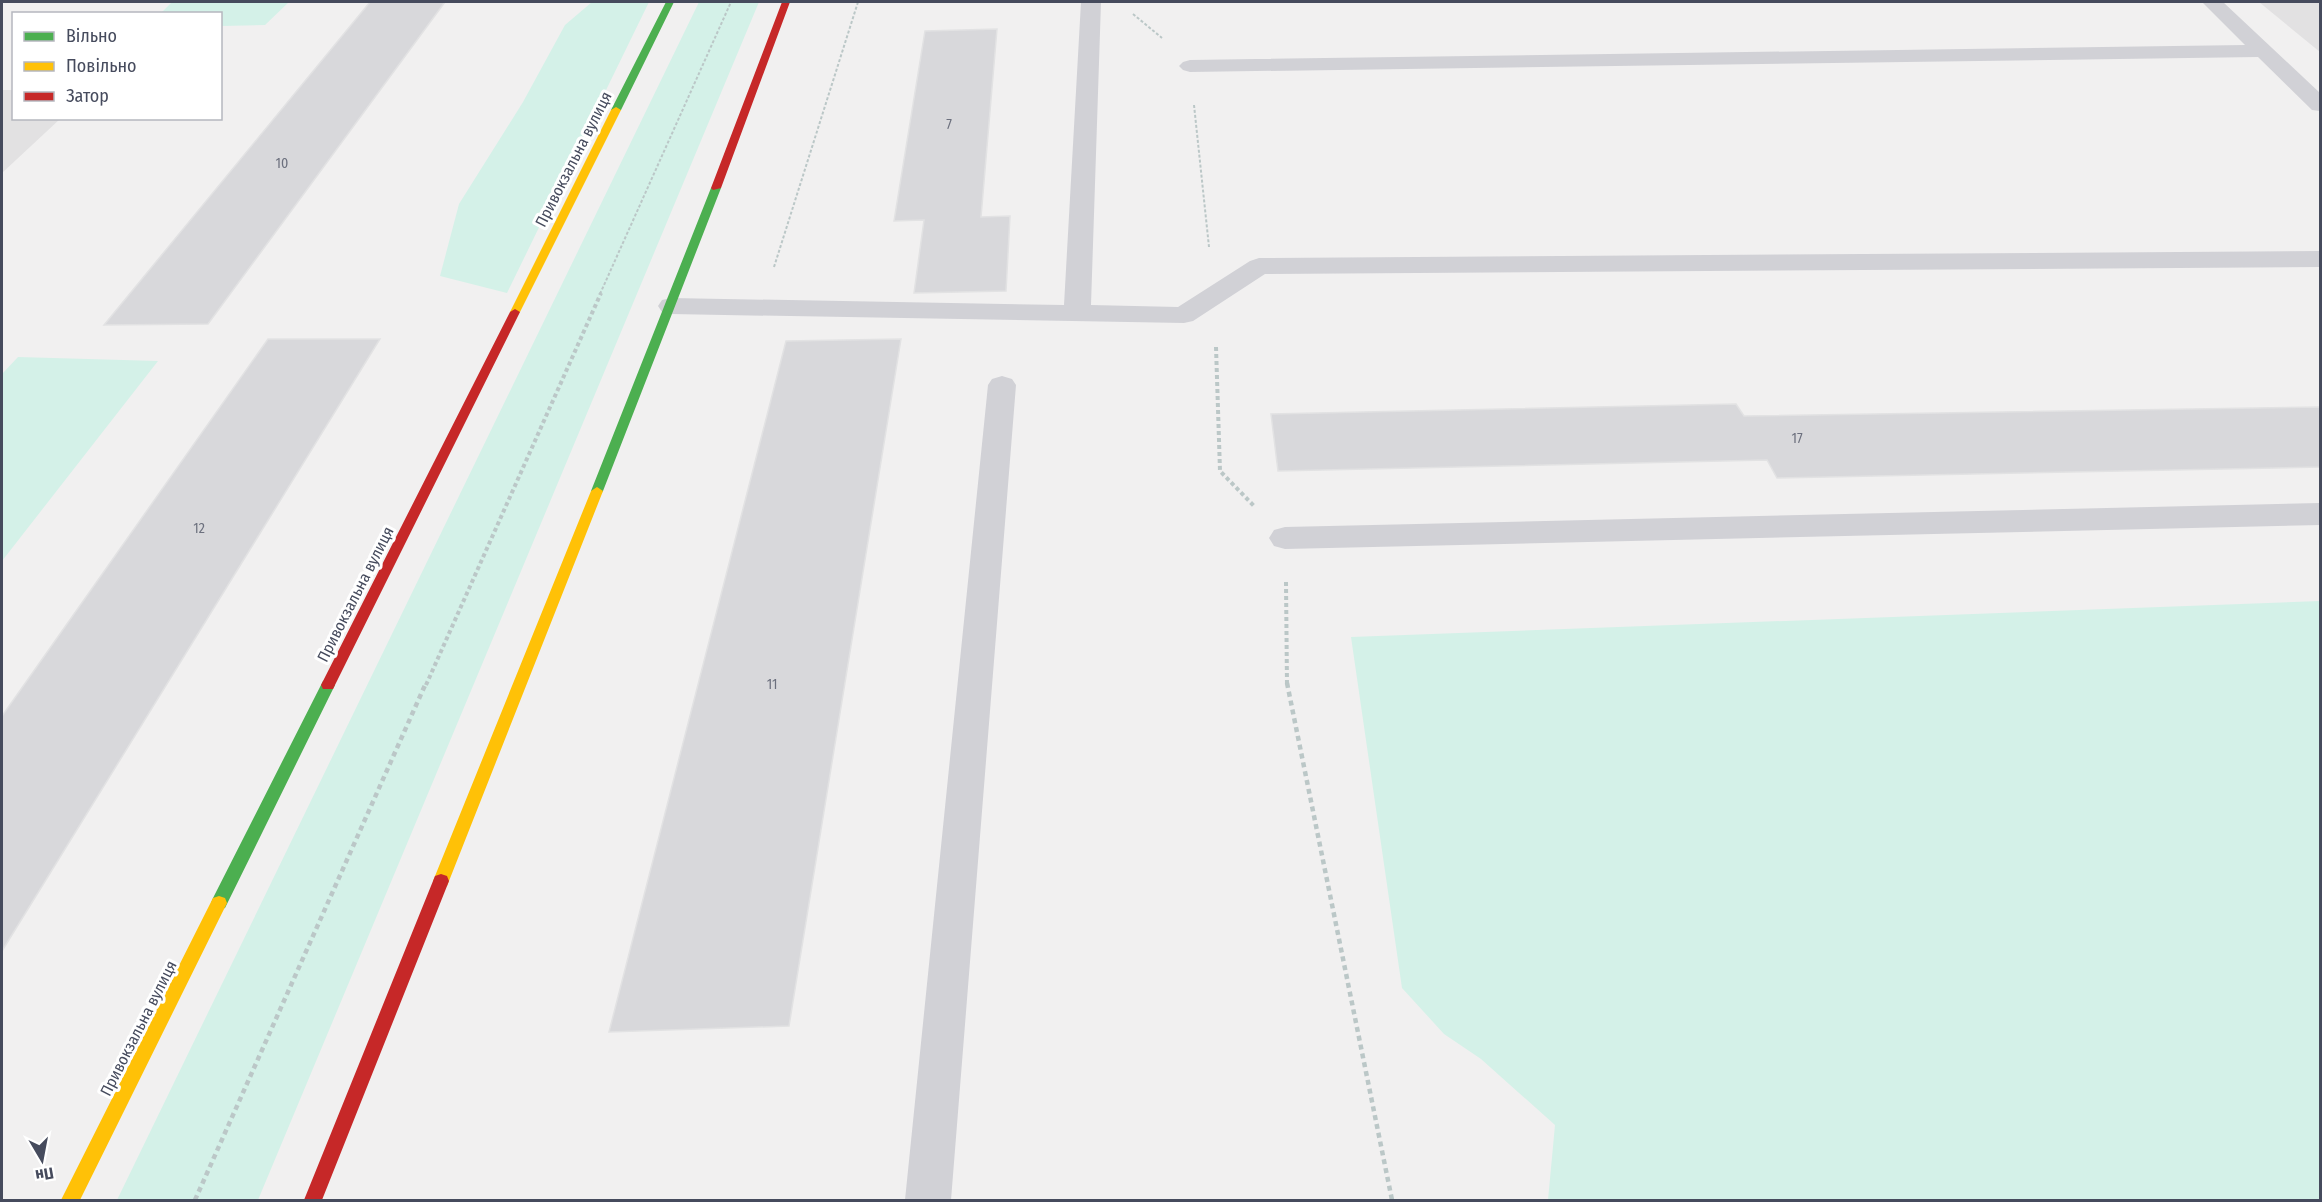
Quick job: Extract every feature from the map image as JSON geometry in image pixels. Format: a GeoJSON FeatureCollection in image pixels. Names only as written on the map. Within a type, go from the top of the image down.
{"type":"FeatureCollection","features":[{"type":"Feature","properties":{"kind":"street","name":"Привокзальна вулиця"},"geometry":{"type":"LineString","coordinates":[[70,1200],[670,2]]}},
{"type":"Feature","properties":{"kind":"street"},"geometry":{"type":"LineString","coordinates":[[313,1200],[671,306],[786,2]]}},
{"type":"Feature","properties":{"kind":"lane"},"geometry":{"type":"LineString","coordinates":[[1077,313],[1091,2]]}},
{"type":"Feature","properties":{"kind":"lane"},"geometry":{"type":"LineString","coordinates":[[2212,2],[2320,105]]}},
{"type":"Feature","properties":{"kind":"lane"},"geometry":{"type":"LineString","coordinates":[[1190,66],[2262,51]]}},
{"type":"Feature","properties":{"kind":"lane"},"geometry":{"type":"LineString","coordinates":[[671,306],[1184,315],[1259,266],[2320,259]]}},
{"type":"Feature","properties":{"kind":"lane"},"geometry":{"type":"LineString","coordinates":[[928,1200],[1002,385]]}},
{"type":"Feature","properties":{"kind":"lane"},"geometry":{"type":"LineString","coordinates":[[1285,538],[2320,514]]}},
{"type":"Feature","properties":{"kind":"path"},"geometry":{"type":"LineString","coordinates":[[195,1200],[731,2]]}},
{"type":"Feature","properties":{"kind":"path"},"geometry":{"type":"LineString","coordinates":[[761,308],[858,2]]}},
{"type":"Feature","properties":{"kind":"path"},"geometry":{"type":"LineString","coordinates":[[1126,8],[1185,56],[1190,66],[1214,296],[1220,471],[1285,538],[1287,684],[1392,1200]]}},
{"type":"Feature","properties":{"kind":"shaded area"},"geometry":{"type":"Polygon","coordinates":[[[2259,2],[2320,2],[2320,52],[2259,2]]]}},
{"type":"Feature","properties":{"kind":"shaded area"},"geometry":{"type":"Polygon","coordinates":[[[2,90],[12,90],[12,120],[59,120],[2,173],[2,90]]]}},
{"type":"Feature","properties":{"kind":"green space"},"geometry":{"type":"Polygon","coordinates":[[[172,2],[289,2],[265,25],[222,26],[222,12],[162,12],[172,2]]]}},
{"type":"Feature","properties":{"kind":"green space"},"geometry":{"type":"Polygon","coordinates":[[[592,2],[649,2],[507,293],[440,276],[459,204],[523,102],[565,25],[592,2]]]}},
{"type":"Feature","properties":{"kind":"green space"},"geometry":{"type":"Polygon","coordinates":[[[699,2],[759,2],[258,1200],[117,1200],[699,2]]]}},
{"type":"Feature","properties":{"kind":"green space"},"geometry":{"type":"Polygon","coordinates":[[[18,357],[158,361],[2,561],[2,374],[18,357]]]}},
{"type":"Feature","properties":{"kind":"green space"},"geometry":{"type":"Polygon","coordinates":[[[2320,601],[2320,1200],[1548,1200],[1555,1125],[1481,1059],[1444,1034],[1402,988],[1351,637],[2320,601]]]}},
{"type":"Feature","properties":{"kind":"building"},"geometry":{"type":"Polygon","coordinates":[[[370,2],[445,2],[208,324],[104,325],[370,2]]]}},
{"type":"Feature","properties":{"kind":"building"},"geometry":{"type":"Polygon","coordinates":[[[997,29],[981,217],[1010,216],[1006,291],[914,293],[924,220],[894,221],[925,31],[997,29]]]}},
{"type":"Feature","properties":{"kind":"building"},"geometry":{"type":"Polygon","coordinates":[[[268,339],[380,339],[2,951],[2,716],[268,339]]]}},
{"type":"Feature","properties":{"kind":"building"},"geometry":{"type":"Polygon","coordinates":[[[901,339],[789,1026],[609,1032],[786,341],[901,339]]]}},
{"type":"Feature","properties":{"kind":"building"},"geometry":{"type":"Polygon","coordinates":[[[1736,404],[1744,416],[2320,407],[2320,467],[1777,478],[1767,460],[1278,471],[1271,414],[1736,404]]]}},
{"type":"Feature","properties":{"kind":"traffic: fast"},"geometry":{"type":"LineString","coordinates":[[616,110],[670,2]]}},
{"type":"Feature","properties":{"kind":"traffic: fast"},"geometry":{"type":"LineString","coordinates":[[597,491],[716,188]]}},
{"type":"Feature","properties":{"kind":"traffic: fast"},"geometry":{"type":"LineString","coordinates":[[219,903],[328,685]]}},
{"type":"Feature","properties":{"kind":"traffic: slow"},"geometry":{"type":"LineString","coordinates":[[515,312],[616,110]]}},
{"type":"Feature","properties":{"kind":"traffic: slow"},"geometry":{"type":"LineString","coordinates":[[441,881],[597,491]]}},
{"type":"Feature","properties":{"kind":"traffic: slow"},"geometry":{"type":"LineString","coordinates":[[70,1200],[219,903]]}},
{"type":"Feature","properties":{"kind":"traffic: jam"},"geometry":{"type":"LineString","coordinates":[[716,188],[786,2]]}},
{"type":"Feature","properties":{"kind":"traffic: jam"},"geometry":{"type":"LineString","coordinates":[[328,685],[515,312]]}},
{"type":"Feature","properties":{"kind":"traffic: jam"},"geometry":{"type":"LineString","coordinates":[[313,1200],[441,881]]}}]}
